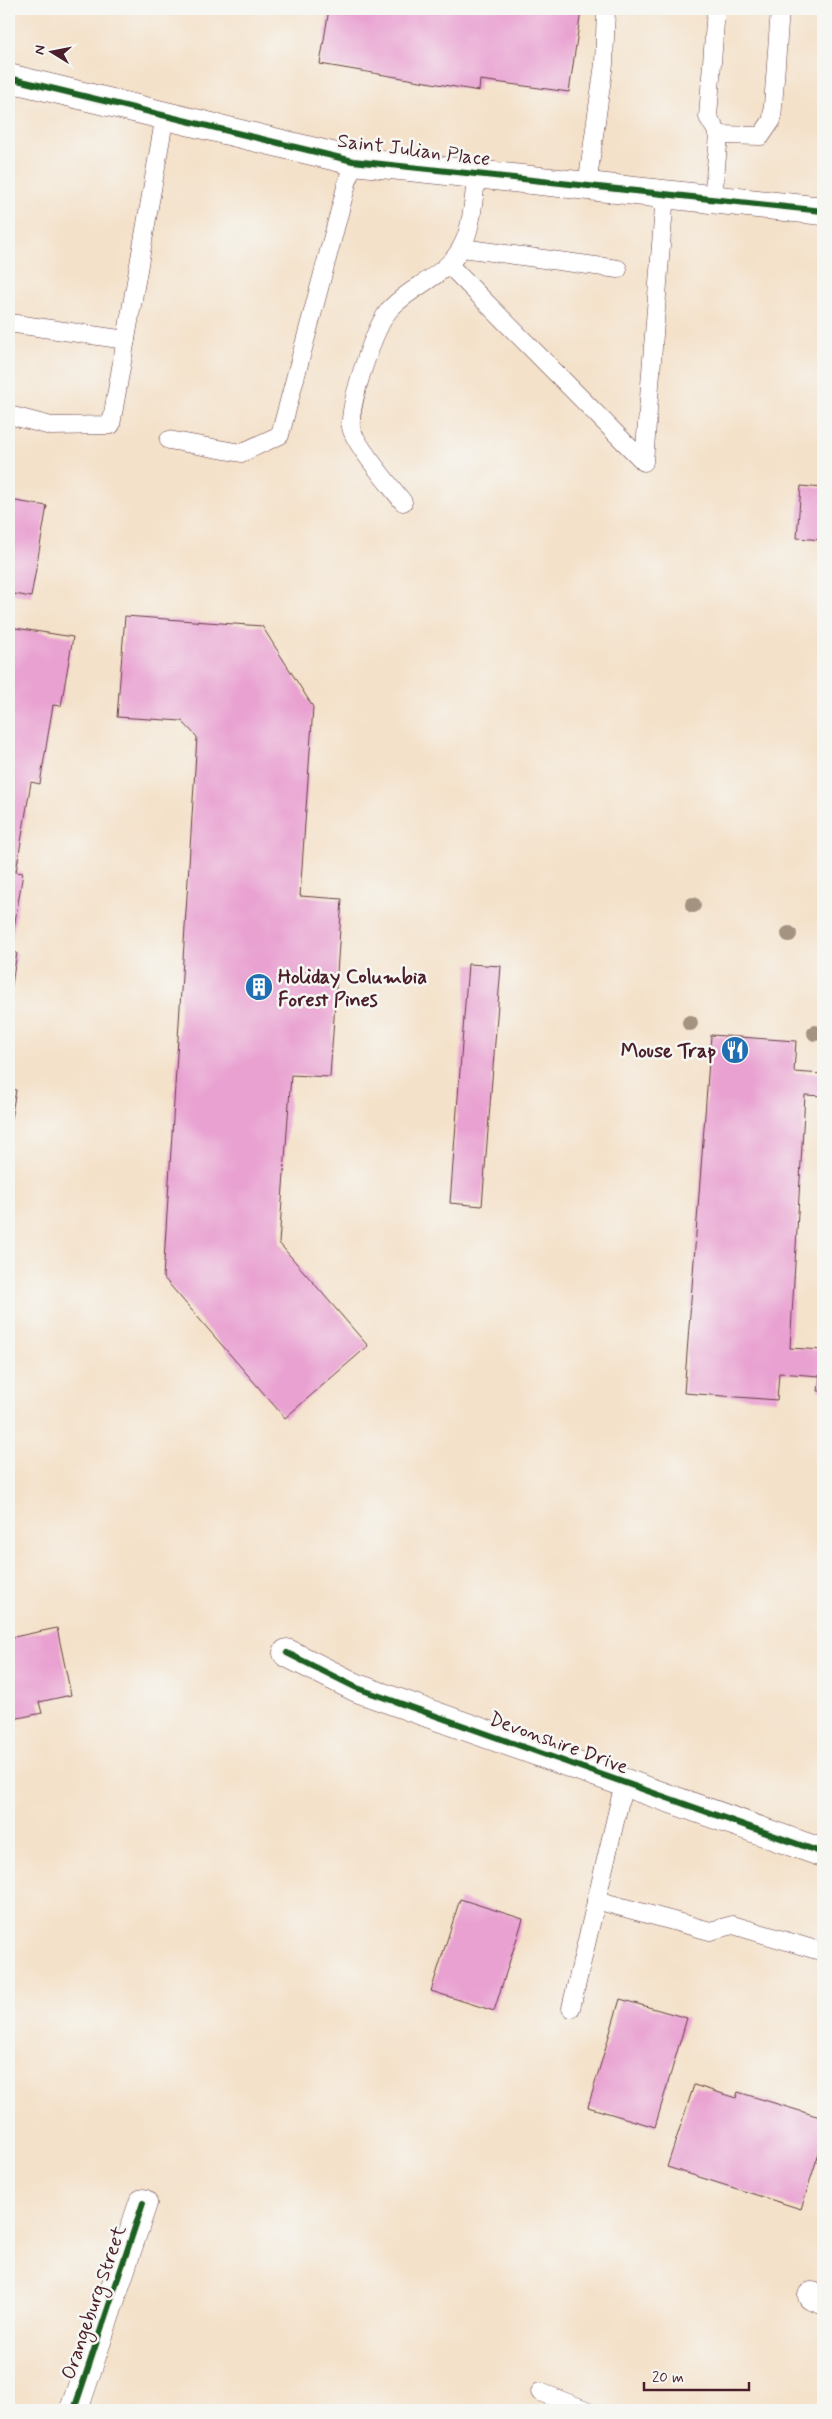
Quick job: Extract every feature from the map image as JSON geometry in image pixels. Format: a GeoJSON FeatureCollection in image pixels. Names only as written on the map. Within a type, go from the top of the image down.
{"type":"FeatureCollection","features":[{"type":"Feature","properties":{"kind":"street","name":"Saint Julian Place"},"geometry":{"type":"LineString","coordinates":[[9,78],[353,161],[823,211]]}},
{"type":"Feature","properties":{"kind":"street","name":"Devonshire Drive"},"geometry":{"type":"LineString","coordinates":[[287,1653],[357,1688],[823,1853]]}},
{"type":"Feature","properties":{"kind":"street","name":"Orangeburg Street"},"geometry":{"type":"LineString","coordinates":[[74,2410],[143,2203]]}},
{"type":"Feature","properties":{"kind":"lane"},"geometry":{"type":"LineString","coordinates":[[587,186],[604,64],[606,9]]}},
{"type":"Feature","properties":{"kind":"lane"},"geometry":{"type":"LineString","coordinates":[[713,199],[719,135],[708,117],[716,9]]}},
{"type":"Feature","properties":{"kind":"lane"},"geometry":{"type":"LineString","coordinates":[[719,135],[761,136],[772,120],[780,9]]}},
{"type":"Feature","properties":{"kind":"lane"},"geometry":{"type":"LineString","coordinates":[[9,415],[50,426],[111,425],[165,115]]}},
{"type":"Feature","properties":{"kind":"lane"},"geometry":{"type":"LineString","coordinates":[[168,440],[241,453],[280,435],[353,161]]}},
{"type":"Feature","properties":{"kind":"lane"},"geometry":{"type":"LineString","coordinates":[[403,502],[369,459],[351,429],[354,403],[372,342],[389,310],[419,285],[449,265],[462,248],[468,230],[476,174]]}},
{"type":"Feature","properties":{"kind":"lane"},"geometry":{"type":"LineString","coordinates":[[449,265],[644,462],[665,194]]}},
{"type":"Feature","properties":{"kind":"lane"},"geometry":{"type":"LineString","coordinates":[[462,248],[618,269]]}},
{"type":"Feature","properties":{"kind":"lane"},"geometry":{"type":"LineString","coordinates":[[9,323],[126,340]]}},
{"type":"Feature","properties":{"kind":"lane"},"geometry":{"type":"LineString","coordinates":[[571,2008],[624,1783]]}},
{"type":"Feature","properties":{"kind":"lane"},"geometry":{"type":"LineString","coordinates":[[596,1900],[710,1932],[733,1925],[823,1952]]}},
{"type":"Feature","properties":{"kind":"lane"},"geometry":{"type":"LineString","coordinates":[[540,2392],[586,2410]]}},
{"type":"Feature","properties":{"kind":"building"},"geometry":{"type":"Polygon","coordinates":[[[329,9],[564,9],[581,11],[569,92],[480,80],[479,91],[320,64],[329,9]]]}},
{"type":"Feature","properties":{"kind":"building"},"geometry":{"type":"Polygon","coordinates":[[[801,486],[823,488],[823,540],[797,538],[801,486]]]}},
{"type":"Feature","properties":{"kind":"building"},"geometry":{"type":"Polygon","coordinates":[[[9,500],[47,506],[31,597],[9,593],[9,500]]]}},
{"type":"Feature","properties":{"kind":"building","name":"Holiday Columbia Forest Pines"},"geometry":{"type":"Polygon","coordinates":[[[125,616],[262,626],[313,707],[300,896],[342,899],[330,1077],[291,1075],[279,1243],[368,1346],[285,1418],[163,1277],[197,737],[182,721],[117,717],[125,616]]]}},
{"type":"Feature","properties":{"kind":"building"},"geometry":{"type":"Polygon","coordinates":[[[9,627],[73,637],[61,706],[53,705],[40,784],[31,782],[16,872],[23,873],[10,952],[17,953],[10,996],[9,627]]]}},
{"type":"Feature","properties":{"kind":"building"},"geometry":{"type":"Polygon","coordinates":[[[468,964],[501,966],[482,1206],[450,1203],[468,964]]]}},
{"type":"Feature","properties":{"kind":"building"},"geometry":{"type":"Polygon","coordinates":[[[711,1035],[796,1041],[794,1072],[823,1074],[823,1096],[805,1095],[790,1348],[823,1350],[823,1391],[818,1391],[820,1376],[779,1373],[777,1400],[684,1393],[711,1035]]]}},
{"type":"Feature","properties":{"kind":"building"},"geometry":{"type":"Polygon","coordinates":[[[9,1089],[16,1090],[10,1124],[9,1124],[9,1089]]]}},
{"type":"Feature","properties":{"kind":"building"},"geometry":{"type":"Polygon","coordinates":[[[57,1628],[71,1695],[39,1702],[42,1713],[9,1720],[9,1638],[57,1628]]]}},
{"type":"Feature","properties":{"kind":"building"},"geometry":{"type":"Polygon","coordinates":[[[460,1899],[523,1919],[494,2011],[431,1991],[460,1899]]]}},
{"type":"Feature","properties":{"kind":"building"},"geometry":{"type":"Polygon","coordinates":[[[620,1999],[687,2018],[655,2127],[588,2107],[620,1999]]]}},
{"type":"Feature","properties":{"kind":"building"},"geometry":{"type":"Polygon","coordinates":[[[694,2085],[736,2098],[738,2092],[823,2118],[823,2140],[801,2209],[667,2167],[694,2085]]]}},
{"type":"Feature","properties":{"kind":"cycle path"},"geometry":{"type":"LineString","coordinates":[[9,78],[353,161],[823,211]]}},
{"type":"Feature","properties":{"kind":"cycle path"},"geometry":{"type":"LineString","coordinates":[[287,1653],[357,1688],[823,1853]]}},
{"type":"Feature","properties":{"kind":"cycle path"},"geometry":{"type":"LineString","coordinates":[[74,2410],[143,2203]]}},
{"type":"Feature","properties":{"kind":"place","name":"Holiday Columbia Forest Pines"},"geometry":{"type":"Point","coordinates":[259,987]}},
{"type":"Feature","properties":{"kind":"place","name":"Mouse Trap"},"geometry":{"type":"Point","coordinates":[735,1050]}}]}
